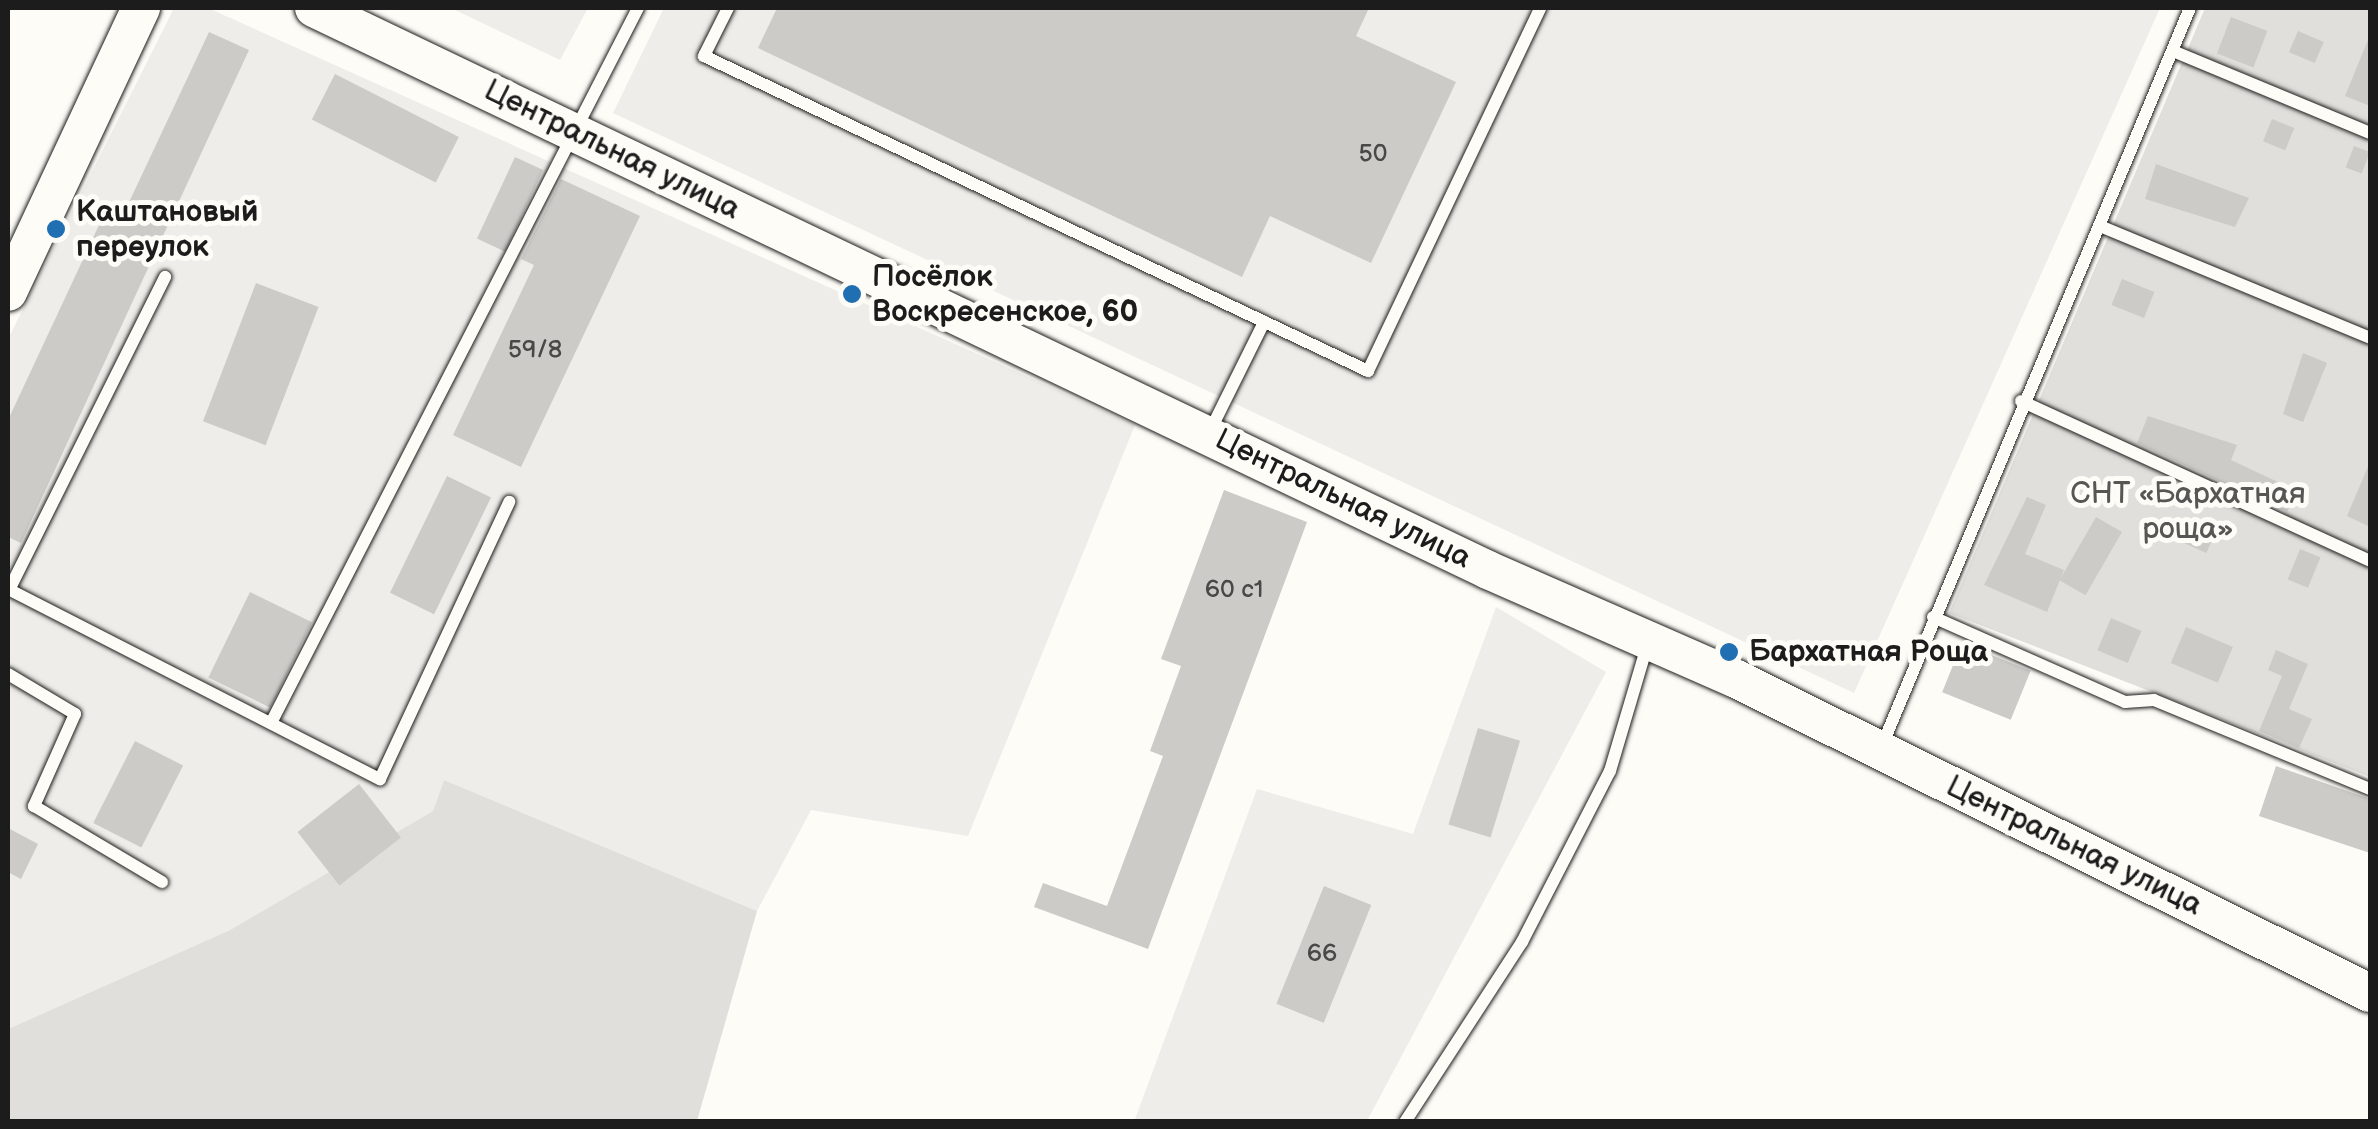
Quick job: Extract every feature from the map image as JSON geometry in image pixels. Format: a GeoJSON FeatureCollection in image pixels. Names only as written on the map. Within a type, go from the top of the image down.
{"type":"FeatureCollection","features":[{"type":"Feature","properties":{"kind":"main road"},"geometry":{"type":"LineString","coordinates":[[8,292],[141,8]]}},
{"type":"Feature","properties":{"kind":"main road","name":"Центральная улица"},"geometry":{"type":"LineString","coordinates":[[314,8],[1880,750],[2370,993]]}},
{"type":"Feature","properties":{"kind":"lane"},"geometry":{"type":"LineString","coordinates":[[271,723],[577,135],[638,8]]}},
{"type":"Feature","properties":{"kind":"lane"},"geometry":{"type":"LineString","coordinates":[[728,8],[704,56],[1368,371],[1540,8]]}},
{"type":"Feature","properties":{"kind":"lane"},"geometry":{"type":"LineString","coordinates":[[1880,750],[2021,402],[2100,226],[2190,8]]}},
{"type":"Feature","properties":{"kind":"lane"},"geometry":{"type":"LineString","coordinates":[[2173,51],[2370,132]]}},
{"type":"Feature","properties":{"kind":"lane"},"geometry":{"type":"LineString","coordinates":[[2100,226],[2370,338]]}},
{"type":"Feature","properties":{"kind":"lane"},"geometry":{"type":"LineString","coordinates":[[165,276],[8,590],[380,778],[509,502]]}},
{"type":"Feature","properties":{"kind":"lane"},"geometry":{"type":"LineString","coordinates":[[1209,433],[1264,322]]}},
{"type":"Feature","properties":{"kind":"lane"},"geometry":{"type":"LineString","coordinates":[[2021,402],[2370,561]]}},
{"type":"Feature","properties":{"kind":"lane"},"geometry":{"type":"LineString","coordinates":[[1933,617],[2126,702],[2154,700],[2370,789]]}},
{"type":"Feature","properties":{"kind":"lane"},"geometry":{"type":"LineString","coordinates":[[1405,1122],[1522,942],[1602,788],[1649,641]]}},
{"type":"Feature","properties":{"kind":"lane"},"geometry":{"type":"LineString","coordinates":[[8,674],[75,714],[34,806],[162,882]]}},
{"type":"Feature","properties":{"kind":"shaded area"},"geometry":{"type":"Polygon","coordinates":[[[174,8],[208,8],[1135,425],[968,836],[811,810],[757,911],[444,780],[433,811],[230,930],[8,1029],[8,339],[174,8]]]}},
{"type":"Feature","properties":{"kind":"shaded area"},"geometry":{"type":"Polygon","coordinates":[[[451,8],[588,8],[560,60],[451,8]]]}},
{"type":"Feature","properties":{"kind":"shaded area"},"geometry":{"type":"Polygon","coordinates":[[[664,8],[2160,8],[1854,693],[613,113],[664,8]]]}},
{"type":"Feature","properties":{"kind":"shaded area"},"geometry":{"type":"Polygon","coordinates":[[[1496,607],[1606,672],[1367,1121],[1134,1122],[1257,789],[1413,834],[1496,607]]]}},
{"type":"Feature","properties":{"kind":"green space","name":"СНТ «Бархатная роща»"},"geometry":{"type":"Polygon","coordinates":[[[2205,8],[2370,8],[2370,777],[1949,613],[2205,8]]]}},
{"type":"Feature","properties":{"kind":"green space"},"geometry":{"type":"Polygon","coordinates":[[[444,780],[757,911],[697,1121],[8,1121],[8,1029],[230,930],[433,811],[444,780]]]}},
{"type":"Feature","properties":{"kind":"building"},"geometry":{"type":"Polygon","coordinates":[[[777,8],[1369,8],[1356,36],[1456,82],[1371,263],[1270,216],[1242,277],[758,48],[777,8]]]}},
{"type":"Feature","properties":{"kind":"building"},"geometry":{"type":"Polygon","coordinates":[[[2231,17],[2267,31],[2253,67],[2217,53],[2231,17]]]}},
{"type":"Feature","properties":{"kind":"building"},"geometry":{"type":"Polygon","coordinates":[[[2298,31],[2324,42],[2315,63],[2289,52],[2298,31]]]}},
{"type":"Feature","properties":{"kind":"building"},"geometry":{"type":"Polygon","coordinates":[[[209,32],[249,50],[21,543],[8,537],[8,420],[107,208],[123,215],[209,32]]]}},
{"type":"Feature","properties":{"kind":"building"},"geometry":{"type":"Polygon","coordinates":[[[2370,35],[2370,106],[2345,96],[2370,35]]]}},
{"type":"Feature","properties":{"kind":"building"},"geometry":{"type":"Polygon","coordinates":[[[335,74],[459,137],[436,183],[312,119],[335,74]]]}},
{"type":"Feature","properties":{"kind":"building"},"geometry":{"type":"Polygon","coordinates":[[[2272,119],[2294,128],[2285,150],[2263,141],[2272,119]]]}},
{"type":"Feature","properties":{"kind":"building"},"geometry":{"type":"Polygon","coordinates":[[[2354,146],[2370,152],[2362,174],[2346,167],[2354,146]]]}},
{"type":"Feature","properties":{"kind":"building"},"geometry":{"type":"Polygon","coordinates":[[[515,157],[543,170],[505,252],[477,239],[515,157]]]}},
{"type":"Feature","properties":{"kind":"building"},"geometry":{"type":"Polygon","coordinates":[[[2156,164],[2249,198],[2235,227],[2145,199],[2156,164]]]}},
{"type":"Feature","properties":{"kind":"building"},"geometry":{"type":"Polygon","coordinates":[[[561,179],[640,216],[521,467],[453,435],[534,265],[521,259],[561,179]]]}},
{"type":"Feature","properties":{"kind":"building"},"geometry":{"type":"Polygon","coordinates":[[[2122,279],[2154,292],[2144,318],[2112,305],[2122,279]]]}},
{"type":"Feature","properties":{"kind":"building"},"geometry":{"type":"Polygon","coordinates":[[[256,283],[319,307],[266,445],[203,421],[256,283]]]}},
{"type":"Feature","properties":{"kind":"building"},"geometry":{"type":"Polygon","coordinates":[[[2303,353],[2327,363],[2303,422],[2283,414],[2303,353]]]}},
{"type":"Feature","properties":{"kind":"building"},"geometry":{"type":"Polygon","coordinates":[[[2148,416],[2237,445],[2231,460],[2297,491],[2287,512],[2137,443],[2148,416]]]}},
{"type":"Feature","properties":{"kind":"building"},"geometry":{"type":"Polygon","coordinates":[[[2370,462],[2370,527],[2347,516],[2370,462]]]}},
{"type":"Feature","properties":{"kind":"building"},"geometry":{"type":"Polygon","coordinates":[[[447,476],[491,497],[434,614],[390,593],[447,476]]]}},
{"type":"Feature","properties":{"kind":"building"},"geometry":{"type":"Polygon","coordinates":[[[1224,490],[1307,522],[1148,949],[1034,907],[1043,883],[1107,906],[1163,756],[1150,751],[1181,666],[1161,659],[1224,490]]]}},
{"type":"Feature","properties":{"kind":"building"},"geometry":{"type":"Polygon","coordinates":[[[2027,497],[2046,505],[2025,554],[2064,570],[2047,612],[1984,585],[2027,497]]]}},
{"type":"Feature","properties":{"kind":"building"},"geometry":{"type":"Polygon","coordinates":[[[2096,517],[2122,532],[2085,595],[2060,580],[2096,517]]]}},
{"type":"Feature","properties":{"kind":"building"},"geometry":{"type":"Polygon","coordinates":[[[2186,520],[2215,533],[2206,553],[2177,540],[2186,520]]]}},
{"type":"Feature","properties":{"kind":"building"},"geometry":{"type":"Polygon","coordinates":[[[2300,549],[2320,557],[2308,588],[2288,580],[2300,549]]]}},
{"type":"Feature","properties":{"kind":"building"},"geometry":{"type":"Polygon","coordinates":[[[250,592],[312,622],[270,708],[208,677],[250,592]]]}},
{"type":"Feature","properties":{"kind":"building"},"geometry":{"type":"Polygon","coordinates":[[[2111,618],[2141,631],[2128,663],[2097,650],[2111,618]]]}},
{"type":"Feature","properties":{"kind":"building"},"geometry":{"type":"Polygon","coordinates":[[[2186,627],[2233,647],[2218,683],[2171,663],[2186,627]]]}},
{"type":"Feature","properties":{"kind":"building"},"geometry":{"type":"Polygon","coordinates":[[[1962,643],[2031,671],[2011,720],[1942,692],[1962,643]]]}},
{"type":"Feature","properties":{"kind":"building"},"geometry":{"type":"Polygon","coordinates":[[[2276,650],[2308,664],[2289,709],[2312,719],[2299,748],[2259,731],[2282,676],[2268,670],[2276,650]]]}},
{"type":"Feature","properties":{"kind":"building"},"geometry":{"type":"Polygon","coordinates":[[[1478,728],[1520,741],[1491,837],[1448,825],[1478,728]]]}},
{"type":"Feature","properties":{"kind":"building"},"geometry":{"type":"Polygon","coordinates":[[[135,741],[183,766],[141,847],[93,823],[135,741]]]}},
{"type":"Feature","properties":{"kind":"building"},"geometry":{"type":"Polygon","coordinates":[[[2276,766],[2370,799],[2370,853],[2259,816],[2276,766]]]}},
{"type":"Feature","properties":{"kind":"building"},"geometry":{"type":"Polygon","coordinates":[[[359,784],[401,838],[339,886],[298,832],[359,784]]]}},
{"type":"Feature","properties":{"kind":"building"},"geometry":{"type":"Polygon","coordinates":[[[8,828],[38,844],[21,879],[8,872],[8,828]]]}},
{"type":"Feature","properties":{"kind":"building"},"geometry":{"type":"Polygon","coordinates":[[[1324,886],[1371,905],[1324,1023],[1276,1004],[1324,886]]]}},
{"type":"Feature","properties":{"kind":"place","name":"Каштановый переулок"},"geometry":{"type":"Point","coordinates":[56,229]}},
{"type":"Feature","properties":{"kind":"place","name":"Посёлок Воскресенское, 60"},"geometry":{"type":"Point","coordinates":[852,294]}},
{"type":"Feature","properties":{"kind":"place","name":"Бархатная Роща"},"geometry":{"type":"Point","coordinates":[1729,652]}}]}
